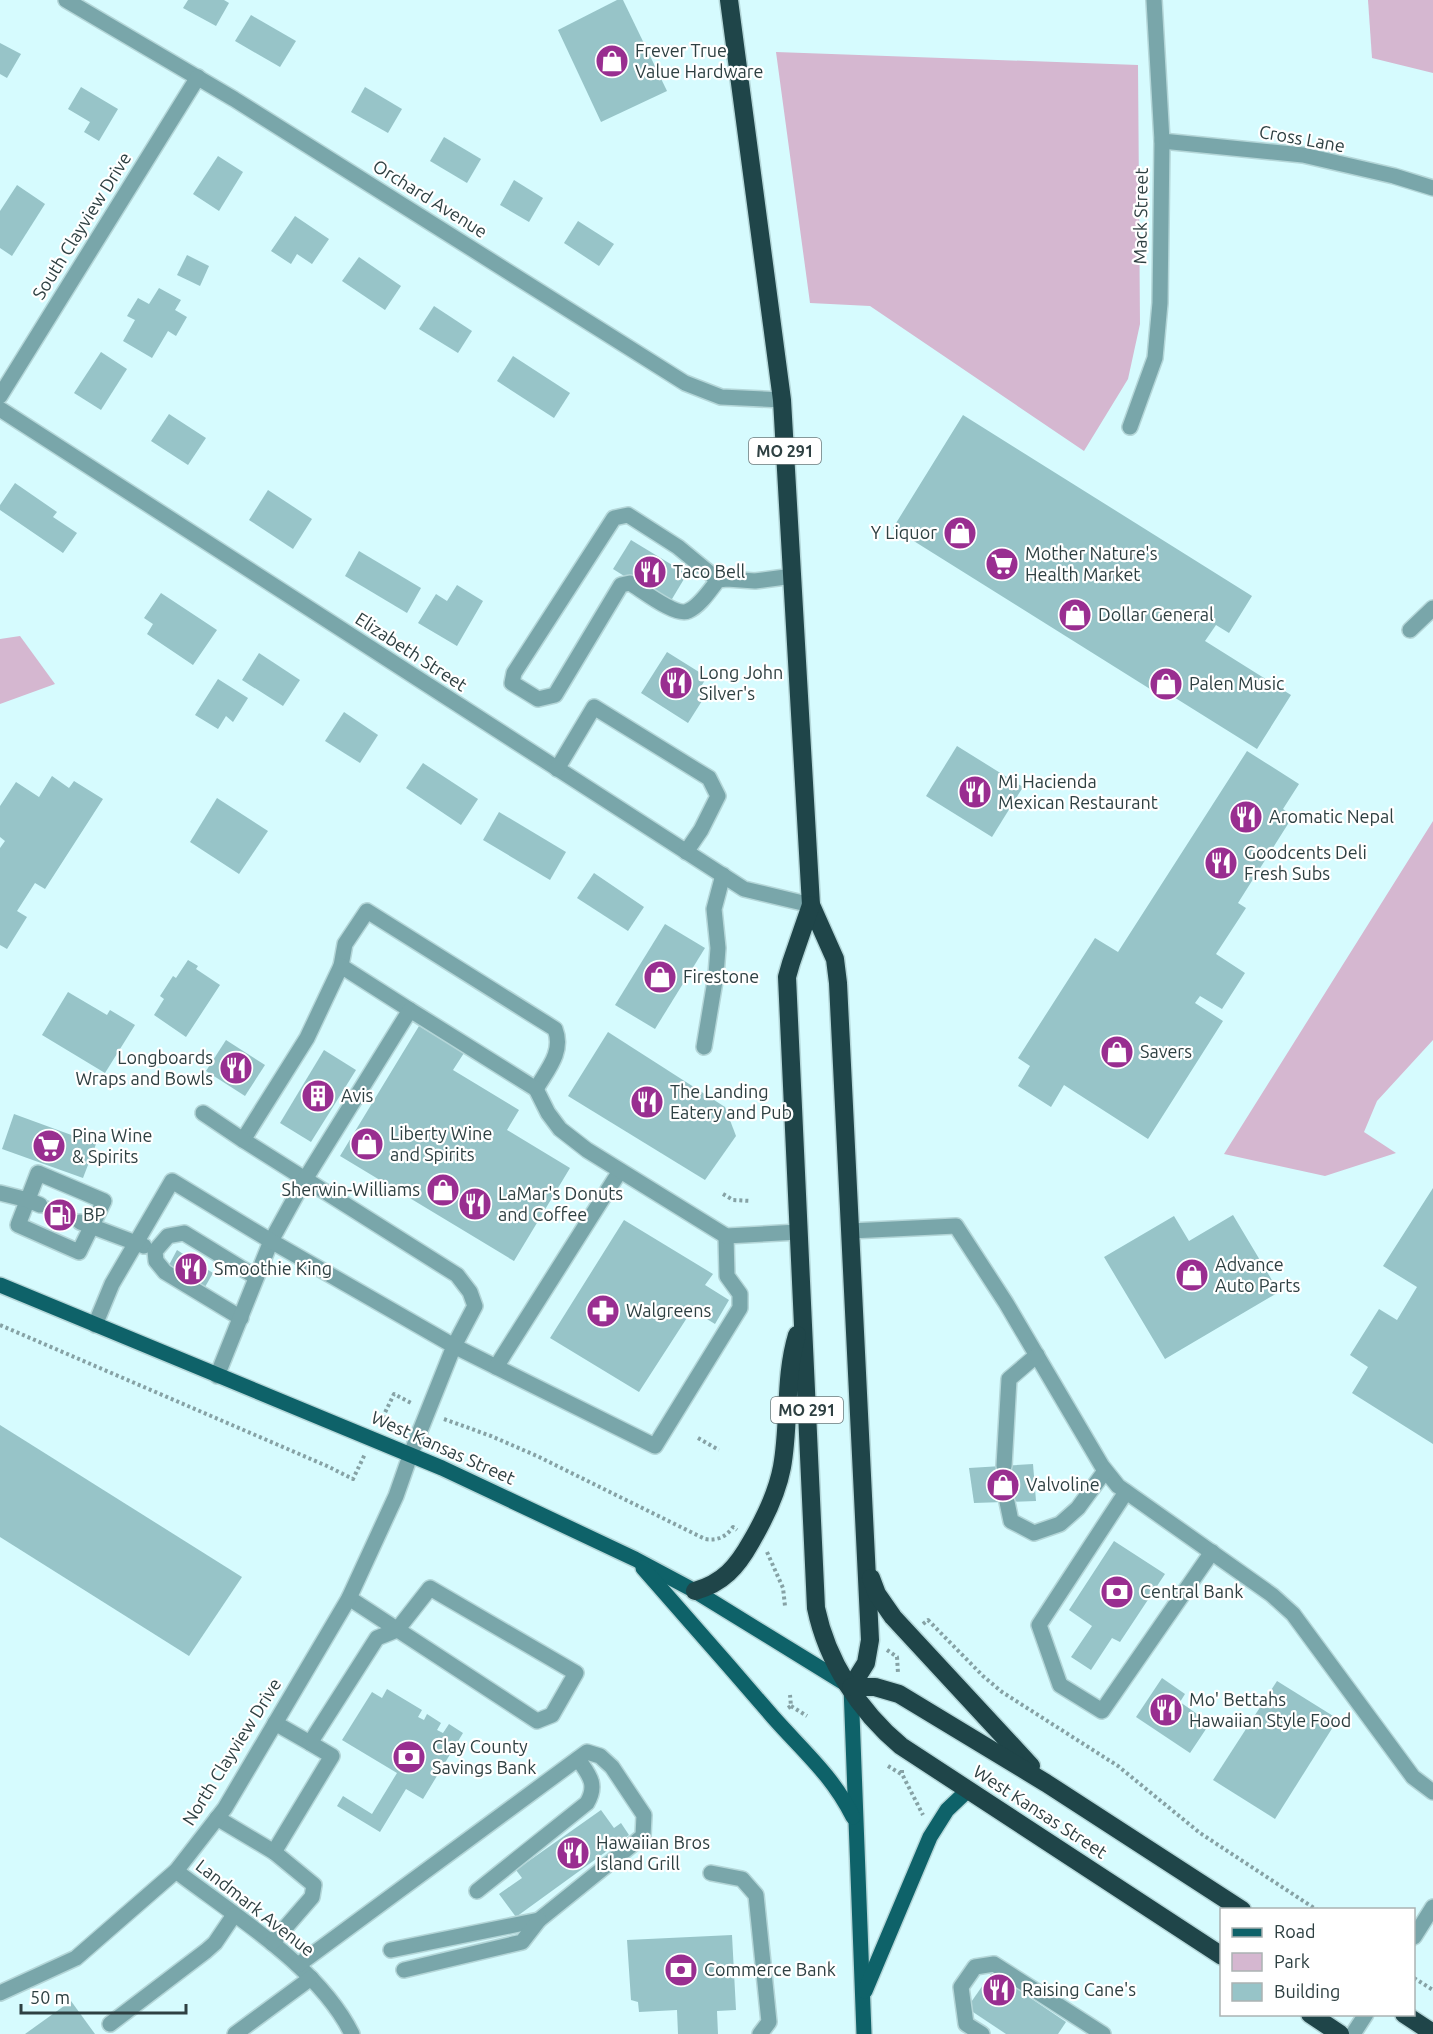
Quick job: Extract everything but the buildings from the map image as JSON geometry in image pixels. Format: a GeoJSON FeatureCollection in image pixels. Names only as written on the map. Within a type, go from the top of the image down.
{"type":"FeatureCollection","features":[{"type":"Feature","properties":{"kind":"highway","name":"MO 291"},"geometry":{"type":"LineString","coordinates":[[729,0],[782,400],[811,905],[835,959],[838,983],[870,1640],[866,1663],[851,1687],[826,1644],[816,1608],[788,977],[790,963],[811,905]]}},
{"type":"Feature","properties":{"kind":"highway"},"geometry":{"type":"LineString","coordinates":[[695,1591],[716,1584],[734,1570],[757,1533],[770,1506],[782,1467],[788,1380],[802,1319]]}},
{"type":"Feature","properties":{"kind":"highway"},"geometry":{"type":"LineString","coordinates":[[866,1563],[877,1594],[894,1617],[1046,1783]]}},
{"type":"Feature","properties":{"kind":"highway","name":"West Kansas Street"},"geometry":{"type":"LineString","coordinates":[[1220,1955],[901,1746],[885,1733],[860,1703],[851,1687],[875,1687],[899,1694],[1046,1783],[1239,1908]]}},
{"type":"Feature","properties":{"kind":"highway"},"geometry":{"type":"LineString","coordinates":[[1313,2016],[1340,2034]]}},
{"type":"Feature","properties":{"kind":"highway"},"geometry":{"type":"LineString","coordinates":[[1407,2016],[1433,2033]]}},
{"type":"Feature","properties":{"kind":"main road","name":"West Kansas Street"},"geometry":{"type":"LineString","coordinates":[[0,1285],[442,1468],[635,1559],[695,1591],[851,1687]]}},
{"type":"Feature","properties":{"kind":"main road"},"geometry":{"type":"LineString","coordinates":[[635,1559],[776,1720],[820,1766],[836,1786],[856,1823]]}},
{"type":"Feature","properties":{"kind":"main road"},"geometry":{"type":"LineString","coordinates":[[851,1687],[864,2034]]}},
{"type":"Feature","properties":{"kind":"main road"},"geometry":{"type":"LineString","coordinates":[[863,1997],[930,1837],[947,1810],[968,1790]]}},
{"type":"Feature","properties":{"kind":"street","name":"Orchard Avenue"},"geometry":{"type":"LineString","coordinates":[[66,0],[198,77],[685,383],[721,397],[782,400]]}},
{"type":"Feature","properties":{"kind":"street","name":"Mack Street"},"geometry":{"type":"LineString","coordinates":[[1130,428],[1155,358],[1160,303],[1162,141],[1154,0]]}},
{"type":"Feature","properties":{"kind":"street","name":"South Clayview Drive"},"geometry":{"type":"LineString","coordinates":[[0,396],[198,77]]}},
{"type":"Feature","properties":{"kind":"street","name":"Cross Lane"},"geometry":{"type":"LineString","coordinates":[[1162,141],[1303,155],[1394,176],[1433,188]]}},
{"type":"Feature","properties":{"kind":"street","name":"Elizabeth Street"},"geometry":{"type":"LineString","coordinates":[[0,409],[744,889],[811,905]]}},
{"type":"Feature","properties":{"kind":"street"},"geometry":{"type":"LineString","coordinates":[[718,580],[678,547],[628,515],[614,518],[514,673],[513,683],[538,699],[555,695],[621,585],[630,583],[678,612],[688,611],[718,580],[755,581],[793,576]]}},
{"type":"Feature","properties":{"kind":"street"},"geometry":{"type":"LineString","coordinates":[[1410,630],[1433,608]]}},
{"type":"Feature","properties":{"kind":"street"},"geometry":{"type":"LineString","coordinates":[[557,769],[594,707],[709,778],[718,796],[701,830],[686,852]]}},
{"type":"Feature","properties":{"kind":"street"},"geometry":{"type":"LineString","coordinates":[[704,1047],[718,948],[714,909],[723,875]]}},
{"type":"Feature","properties":{"kind":"street"},"geometry":{"type":"LineString","coordinates":[[243,1140],[254,1119],[307,1038],[341,966],[345,944],[367,911],[555,1029],[559,1040],[557,1053],[536,1089]]}},
{"type":"Feature","properties":{"kind":"street"},"geometry":{"type":"LineString","coordinates":[[341,966],[536,1089],[548,1113],[560,1129],[620,1171],[726,1236],[798,1232]]}},
{"type":"Feature","properties":{"kind":"street"},"geometry":{"type":"LineString","coordinates":[[217,1376],[271,1241],[304,1181],[410,1010]]}},
{"type":"Feature","properties":{"kind":"street"},"geometry":{"type":"LineString","coordinates":[[202,1113],[304,1181]]}},
{"type":"Feature","properties":{"kind":"street"},"geometry":{"type":"LineString","coordinates":[[496,1367],[620,1171]]}},
{"type":"Feature","properties":{"kind":"street"},"geometry":{"type":"LineString","coordinates":[[38,1173],[104,1201],[86,1224],[79,1252],[18,1225],[34,1203],[38,1173]]}},
{"type":"Feature","properties":{"kind":"street"},"geometry":{"type":"LineString","coordinates":[[95,1324],[112,1284],[172,1180],[271,1241],[454,1346],[655,1446],[741,1308],[740,1294],[727,1276],[726,1236]]}},
{"type":"Feature","properties":{"kind":"street","name":"North Clayview Drive"},"geometry":{"type":"LineString","coordinates":[[0,1993],[75,1958],[176,1871],[217,1818],[349,1598],[396,1496],[454,1346],[475,1306],[470,1292],[457,1275],[304,1181]]}},
{"type":"Feature","properties":{"kind":"street"},"geometry":{"type":"LineString","coordinates":[[0,1193],[34,1203]]}},
{"type":"Feature","properties":{"kind":"street"},"geometry":{"type":"LineString","coordinates":[[86,1224],[155,1251]]}},
{"type":"Feature","properties":{"kind":"street"},"geometry":{"type":"LineString","coordinates":[[850,1231],[956,1226],[1006,1303],[1105,1471],[1118,1486],[1272,1594],[1293,1614],[1413,1777],[1433,1792]]}},
{"type":"Feature","properties":{"kind":"street"},"geometry":{"type":"LineString","coordinates":[[241,1318],[165,1272],[156,1261],[155,1251],[168,1236],[184,1233],[256,1277]]}},
{"type":"Feature","properties":{"kind":"street"},"geometry":{"type":"LineString","coordinates":[[1004,1461],[1009,1379],[1037,1355]]}},
{"type":"Feature","properties":{"kind":"street"},"geometry":{"type":"LineString","coordinates":[[1006,1502],[1011,1521],[1034,1533],[1060,1524],[1078,1508],[1105,1471]]}},
{"type":"Feature","properties":{"kind":"street"},"geometry":{"type":"LineString","coordinates":[[1126,1492],[1039,1625],[1060,1685],[1102,1711],[1212,1552]]}},
{"type":"Feature","properties":{"kind":"street"},"geometry":{"type":"LineString","coordinates":[[310,1743],[377,1638],[397,1630],[430,1588],[576,1674],[552,1715],[537,1721],[397,1630],[349,1598]]}},
{"type":"Feature","properties":{"kind":"street"},"geometry":{"type":"LineString","coordinates":[[274,1852],[332,1756],[275,1723]]}},
{"type":"Feature","properties":{"kind":"street"},"geometry":{"type":"LineString","coordinates":[[477,1891],[587,1803],[592,1794],[591,1779],[583,1755]]}},
{"type":"Feature","properties":{"kind":"street"},"geometry":{"type":"LineString","coordinates":[[298,1965],[583,1755],[600,1756],[612,1767],[644,1815],[643,1836],[539,1920],[522,1942],[404,1970]]}},
{"type":"Feature","properties":{"kind":"street"},"geometry":{"type":"LineString","coordinates":[[217,1818],[274,1852],[314,1885],[312,1897],[272,1943]]}},
{"type":"Feature","properties":{"kind":"street","name":"Landmark Avenue"},"geometry":{"type":"LineString","coordinates":[[176,1871],[298,1965],[328,1996],[352,2034]]}},
{"type":"Feature","properties":{"kind":"street"},"geometry":{"type":"LineString","coordinates":[[711,1873],[742,1879],[756,1895],[769,2022],[759,2034]]}},
{"type":"Feature","properties":{"kind":"street"},"geometry":{"type":"LineString","coordinates":[[1415,1934],[1433,1907]]}},
{"type":"Feature","properties":{"kind":"street"},"geometry":{"type":"LineString","coordinates":[[110,2024],[206,1951],[215,1943],[234,1915]]}},
{"type":"Feature","properties":{"kind":"street"},"geometry":{"type":"LineString","coordinates":[[391,1950],[539,1920]]}},
{"type":"Feature","properties":{"kind":"street"},"geometry":{"type":"LineString","coordinates":[[982,2034],[966,2024],[961,1987],[975,1967],[994,1964],[1103,2034]]}},
{"type":"Feature","properties":{"kind":"street"},"geometry":{"type":"LineString","coordinates":[[235,2034],[311,1978]]}},
{"type":"Feature","properties":{"kind":"street"},"geometry":{"type":"LineString","coordinates":[[1353,2034],[1365,2016]]}},
{"type":"Feature","properties":{"kind":"path"},"geometry":{"type":"LineString","coordinates":[[723,1194],[733,1200],[751,1201]]}},
{"type":"Feature","properties":{"kind":"path"},"geometry":{"type":"LineString","coordinates":[[0,1324],[353,1479]]}},
{"type":"Feature","properties":{"kind":"path"},"geometry":{"type":"LineString","coordinates":[[455,1423],[537,1456],[705,1539],[724,1537],[733,1527]]}},
{"type":"Feature","properties":{"kind":"path"},"geometry":{"type":"LineString","coordinates":[[698,1438],[719,1450]]}},
{"type":"Feature","properties":{"kind":"path"},"geometry":{"type":"LineString","coordinates":[[770,1554],[783,1588],[785,1606]]}},
{"type":"Feature","properties":{"kind":"path"},"geometry":{"type":"LineString","coordinates":[[928,1620],[1002,1692],[1118,1766],[1200,1833],[1314,1908]]}},
{"type":"Feature","properties":{"kind":"path"},"geometry":{"type":"LineString","coordinates":[[892,1654],[897,1657],[898,1675]]}},
{"type":"Feature","properties":{"kind":"path"},"geometry":{"type":"LineString","coordinates":[[790,1695],[791,1706],[807,1716]]}},
{"type":"Feature","properties":{"kind":"path"},"geometry":{"type":"LineString","coordinates":[[888,1766],[902,1774],[926,1821]]}},
{"type":"Feature","properties":{"kind":"path"},"geometry":{"type":"LineString","coordinates":[[1415,1979],[1433,1990]]}},
{"type":"Feature","properties":{"kind":"green space"},"geometry":{"type":"Polygon","coordinates":[[[1368,0],[1433,0],[1433,73],[1372,58],[1368,0]]]}},
{"type":"Feature","properties":{"kind":"green space"},"geometry":{"type":"Polygon","coordinates":[[[776,52],[1138,65],[1140,324],[1128,379],[1084,451],[870,306],[810,303],[776,52]]]}},
{"type":"Feature","properties":{"kind":"green space"},"geometry":{"type":"Polygon","coordinates":[[[20,636],[55,684],[0,704],[0,639],[20,636]]]}},
{"type":"Feature","properties":{"kind":"green space"},"geometry":{"type":"Polygon","coordinates":[[[1433,821],[1433,1040],[1377,1101],[1364,1132],[1396,1153],[1325,1176],[1224,1154],[1433,821]]]}},
{"type":"Feature","properties":{"kind":"tunnel"},"geometry":{"type":"LineString","coordinates":[[40,1205],[80,1222]]}},
{"type":"Feature","properties":{"kind":"tunnel"},"geometry":{"type":"LineString","coordinates":[[1004,1466],[1007,1502]]}},
{"type":"Feature","properties":{"kind":"place","name":"Frever True Value Hardware"},"geometry":{"type":"Point","coordinates":[612,61]}},
{"type":"Feature","properties":{"kind":"place","name":"Y Liquor"},"geometry":{"type":"Point","coordinates":[960,533]}},
{"type":"Feature","properties":{"kind":"place","name":"Mother Nature's Health Market"},"geometry":{"type":"Point","coordinates":[1002,564]}},
{"type":"Feature","properties":{"kind":"place","name":"Taco Bell"},"geometry":{"type":"Point","coordinates":[650,572]}},
{"type":"Feature","properties":{"kind":"place","name":"Dollar General"},"geometry":{"type":"Point","coordinates":[1075,615]}},
{"type":"Feature","properties":{"kind":"place","name":"Long John Silver's"},"geometry":{"type":"Point","coordinates":[676,683]}},
{"type":"Feature","properties":{"kind":"place","name":"Palen Music"},"geometry":{"type":"Point","coordinates":[1166,684]}},
{"type":"Feature","properties":{"kind":"place","name":"Mi Hacienda Mexican Restaurant"},"geometry":{"type":"Point","coordinates":[975,792]}},
{"type":"Feature","properties":{"kind":"place","name":"Aromatic Nepal"},"geometry":{"type":"Point","coordinates":[1246,817]}},
{"type":"Feature","properties":{"kind":"place","name":"Goodcents Deli Fresh Subs"},"geometry":{"type":"Point","coordinates":[1221,863]}},
{"type":"Feature","properties":{"kind":"place","name":"Firestone"},"geometry":{"type":"Point","coordinates":[660,977]}},
{"type":"Feature","properties":{"kind":"place","name":"Savers"},"geometry":{"type":"Point","coordinates":[1117,1052]}},
{"type":"Feature","properties":{"kind":"place","name":"Longboards Wraps and Bowls"},"geometry":{"type":"Point","coordinates":[236,1068]}},
{"type":"Feature","properties":{"kind":"place","name":"Avis"},"geometry":{"type":"Point","coordinates":[318,1096]}},
{"type":"Feature","properties":{"kind":"place","name":"The Landing Eatery and Pub"},"geometry":{"type":"Point","coordinates":[647,1102]}},
{"type":"Feature","properties":{"kind":"place","name":"Liberty Wine and Spirits"},"geometry":{"type":"Point","coordinates":[367,1144]}},
{"type":"Feature","properties":{"kind":"place","name":"Pina Wine & Spirits"},"geometry":{"type":"Point","coordinates":[49,1146]}},
{"type":"Feature","properties":{"kind":"place","name":"Sherwin-Williams"},"geometry":{"type":"Point","coordinates":[443,1190]}},
{"type":"Feature","properties":{"kind":"place","name":"LaMar's Donuts and Coffee"},"geometry":{"type":"Point","coordinates":[475,1204]}},
{"type":"Feature","properties":{"kind":"place","name":"BP"},"geometry":{"type":"Point","coordinates":[60,1215]}},
{"type":"Feature","properties":{"kind":"place","name":"Smoothie King"},"geometry":{"type":"Point","coordinates":[191,1269]}},
{"type":"Feature","properties":{"kind":"place","name":"Advance Auto Parts"},"geometry":{"type":"Point","coordinates":[1192,1275]}},
{"type":"Feature","properties":{"kind":"place","name":"Walgreens"},"geometry":{"type":"Point","coordinates":[603,1311]}},
{"type":"Feature","properties":{"kind":"place","name":"Valvoline"},"geometry":{"type":"Point","coordinates":[1003,1485]}},
{"type":"Feature","properties":{"kind":"place","name":"Central Bank"},"geometry":{"type":"Point","coordinates":[1117,1592]}},
{"type":"Feature","properties":{"kind":"place","name":"Mo' Bettahs Hawaiian Style Food"},"geometry":{"type":"Point","coordinates":[1166,1710]}},
{"type":"Feature","properties":{"kind":"place","name":"Clay County Savings Bank"},"geometry":{"type":"Point","coordinates":[409,1757]}},
{"type":"Feature","properties":{"kind":"place","name":"Hawaiian Bros Island Grill"},"geometry":{"type":"Point","coordinates":[573,1853]}},
{"type":"Feature","properties":{"kind":"place","name":"Commerce Bank"},"geometry":{"type":"Point","coordinates":[681,1970]}},
{"type":"Feature","properties":{"kind":"place","name":"Raising Cane's"},"geometry":{"type":"Point","coordinates":[999,1990]}}]}
